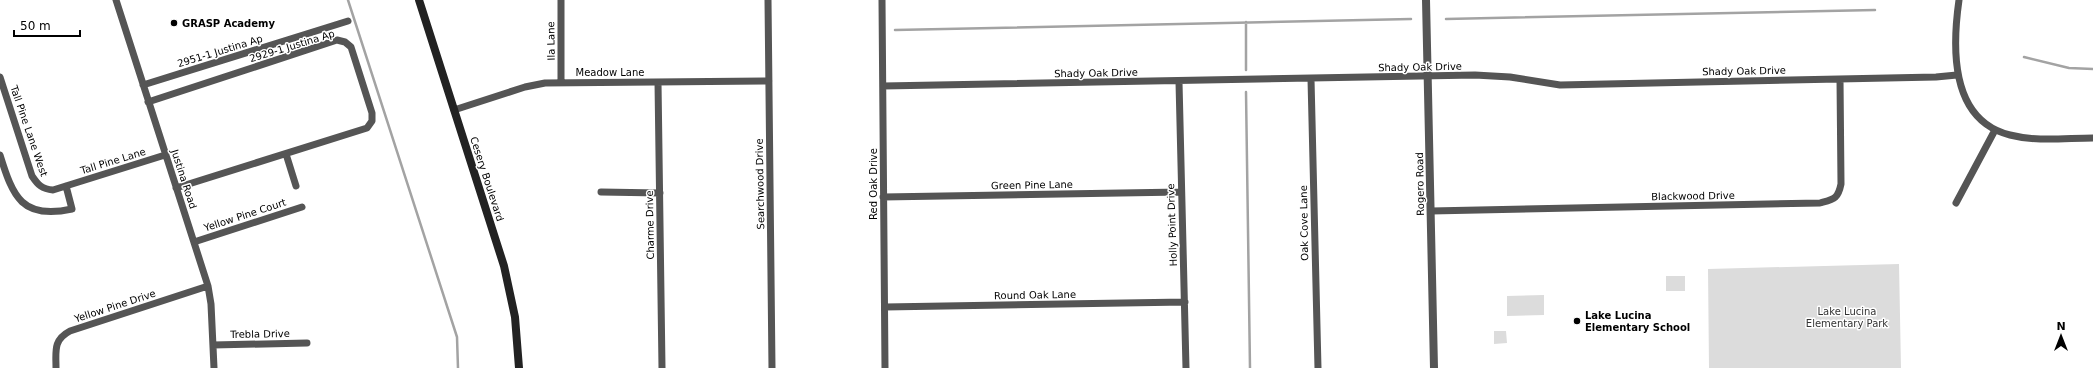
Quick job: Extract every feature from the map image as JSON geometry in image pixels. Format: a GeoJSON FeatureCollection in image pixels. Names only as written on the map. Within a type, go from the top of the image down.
{"type":"FeatureCollection","features":[{"type":"Feature","properties":{"kind":"main road","name":"Cesery Boulevard"},"geometry":{"type":"LineString","coordinates":[[419,0],[510,287],[519,347],[519,368]]}},
{"type":"Feature","properties":{"kind":"street","name":"Justina Road"},"geometry":{"type":"LineString","coordinates":[[116,0],[208,286],[211,304],[214,368]]}},
{"type":"Feature","properties":{"kind":"street","name":"Ila Lane"},"geometry":{"type":"LineString","coordinates":[[561,0],[561,82]]}},
{"type":"Feature","properties":{"kind":"street","name":"Searchwood Drive"},"geometry":{"type":"LineString","coordinates":[[768,0],[772,368]]}},
{"type":"Feature","properties":{"kind":"street","name":"Red Oak Drive"},"geometry":{"type":"LineString","coordinates":[[882,0],[885,368]]}},
{"type":"Feature","properties":{"kind":"street","name":"Rogero Road"},"geometry":{"type":"LineString","coordinates":[[1426,0],[1434,368]]}},
{"type":"Feature","properties":{"kind":"street"},"geometry":{"type":"LineString","coordinates":[[1959,0],[1956,18],[1957,75],[1965,98],[1982,120],[1995,130],[2010,135],[2028,138],[2093,138]]}},
{"type":"Feature","properties":{"kind":"street","name":"2951-1 Justina Ap"},"geometry":{"type":"LineString","coordinates":[[143,85],[348,21]]}},
{"type":"Feature","properties":{"kind":"street","name":"2929-1 Justina Ap"},"geometry":{"type":"LineString","coordinates":[[148,102],[337,40],[345,42],[351,47],[372,113],[372,121],[367,128],[176,188]]}},
{"type":"Feature","properties":{"kind":"street","name":"Shady Oak Drive"},"geometry":{"type":"LineString","coordinates":[[883,86],[1179,82],[1428,76],[1510,77],[1560,85],[1936,77],[1957,75]]}},
{"type":"Feature","properties":{"kind":"street","name":"Tall Pine Lane West"},"geometry":{"type":"LineString","coordinates":[[0,77],[32,176],[37,185],[45,189],[53,190],[66,186]]}},
{"type":"Feature","properties":{"kind":"street","name":"Oak Cove Lane"},"geometry":{"type":"LineString","coordinates":[[1311,78],[1318,368]]}},
{"type":"Feature","properties":{"kind":"street","name":"Blackwood Drive"},"geometry":{"type":"LineString","coordinates":[[1431,211],[1820,203],[1832,200],[1839,194],[1841,184],[1840,79]]}},
{"type":"Feature","properties":{"kind":"street","name":"Meadow Lane"},"geometry":{"type":"LineString","coordinates":[[454,110],[525,87],[561,82],[769,80]]}},
{"type":"Feature","properties":{"kind":"street","name":"Charme Drive"},"geometry":{"type":"LineString","coordinates":[[658,82],[662,368]]}},
{"type":"Feature","properties":{"kind":"street","name":"Holly Point Drive"},"geometry":{"type":"LineString","coordinates":[[1179,82],[1186,368]]}},
{"type":"Feature","properties":{"kind":"street"},"geometry":{"type":"LineString","coordinates":[[1956,203],[1995,130]]}},
{"type":"Feature","properties":{"kind":"street"},"geometry":{"type":"LineString","coordinates":[[286,154],[296,186]]}},
{"type":"Feature","properties":{"kind":"street"},"geometry":{"type":"LineString","coordinates":[[0,155],[15,195],[24,204],[36,210],[49,212],[72,209],[66,186]]}},
{"type":"Feature","properties":{"kind":"street","name":"Tall Pine Lane"},"geometry":{"type":"LineString","coordinates":[[66,186],[165,155]]}},
{"type":"Feature","properties":{"kind":"street"},"geometry":{"type":"LineString","coordinates":[[601,192],[660,193]]}},
{"type":"Feature","properties":{"kind":"street","name":"Green Pine Lane"},"geometry":{"type":"LineString","coordinates":[[883,197],[1181,192]]}},
{"type":"Feature","properties":{"kind":"street","name":"Yellow Pine Court"},"geometry":{"type":"LineString","coordinates":[[194,242],[302,207]]}},
{"type":"Feature","properties":{"kind":"street","name":"Yellow Pine Drive"},"geometry":{"type":"LineString","coordinates":[[56,368],[57,343],[61,336],[70,331],[208,286]]}},
{"type":"Feature","properties":{"kind":"street","name":"Round Oak Lane"},"geometry":{"type":"LineString","coordinates":[[885,307],[1185,302]]}},
{"type":"Feature","properties":{"kind":"street","name":"Trebla Drive"},"geometry":{"type":"LineString","coordinates":[[213,345],[307,343]]}},
{"type":"Feature","properties":{"kind":"green space","name":"Lake Lucina Elementary Park"},"geometry":{"type":"Polygon","coordinates":[[[1899,264],[1901,368],[1709,368],[1708,269],[1899,264]]]}},
{"type":"Feature","properties":{"kind":"green space"},"geometry":{"type":"Polygon","coordinates":[[[1666,276],[1685,276],[1685,291],[1666,291],[1666,276]]]}},
{"type":"Feature","properties":{"kind":"green space"},"geometry":{"type":"Polygon","coordinates":[[[1544,295],[1544,315],[1507,316],[1507,296],[1544,295]]]}},
{"type":"Feature","properties":{"kind":"green space"},"geometry":{"type":"Polygon","coordinates":[[[1494,331],[1506,331],[1507,343],[1494,344],[1494,331]]]}},
{"type":"Feature","properties":{"kind":"waterway"},"geometry":{"type":"LineString","coordinates":[[348,0],[457,337],[458,368]]}},
{"type":"Feature","properties":{"kind":"waterway"},"geometry":{"type":"LineString","coordinates":[[1446,19],[1875,10]]}},
{"type":"Feature","properties":{"kind":"waterway"},"geometry":{"type":"LineString","coordinates":[[895,30],[1411,19]]}},
{"type":"Feature","properties":{"kind":"waterway"},"geometry":{"type":"LineString","coordinates":[[1246,22],[1246,70]]}},
{"type":"Feature","properties":{"kind":"waterway"},"geometry":{"type":"LineString","coordinates":[[2024,57],[2069,68],[2093,69]]}},
{"type":"Feature","properties":{"kind":"waterway"},"geometry":{"type":"LineString","coordinates":[[1246,92],[1250,368]]}},
{"type":"Feature","properties":{"kind":"place","name":"GRASP Academy"},"geometry":{"type":"Point","coordinates":[174,23]}},
{"type":"Feature","properties":{"kind":"place","name":"Lake Lucina Elementary School"},"geometry":{"type":"Point","coordinates":[1577,321]}}]}
